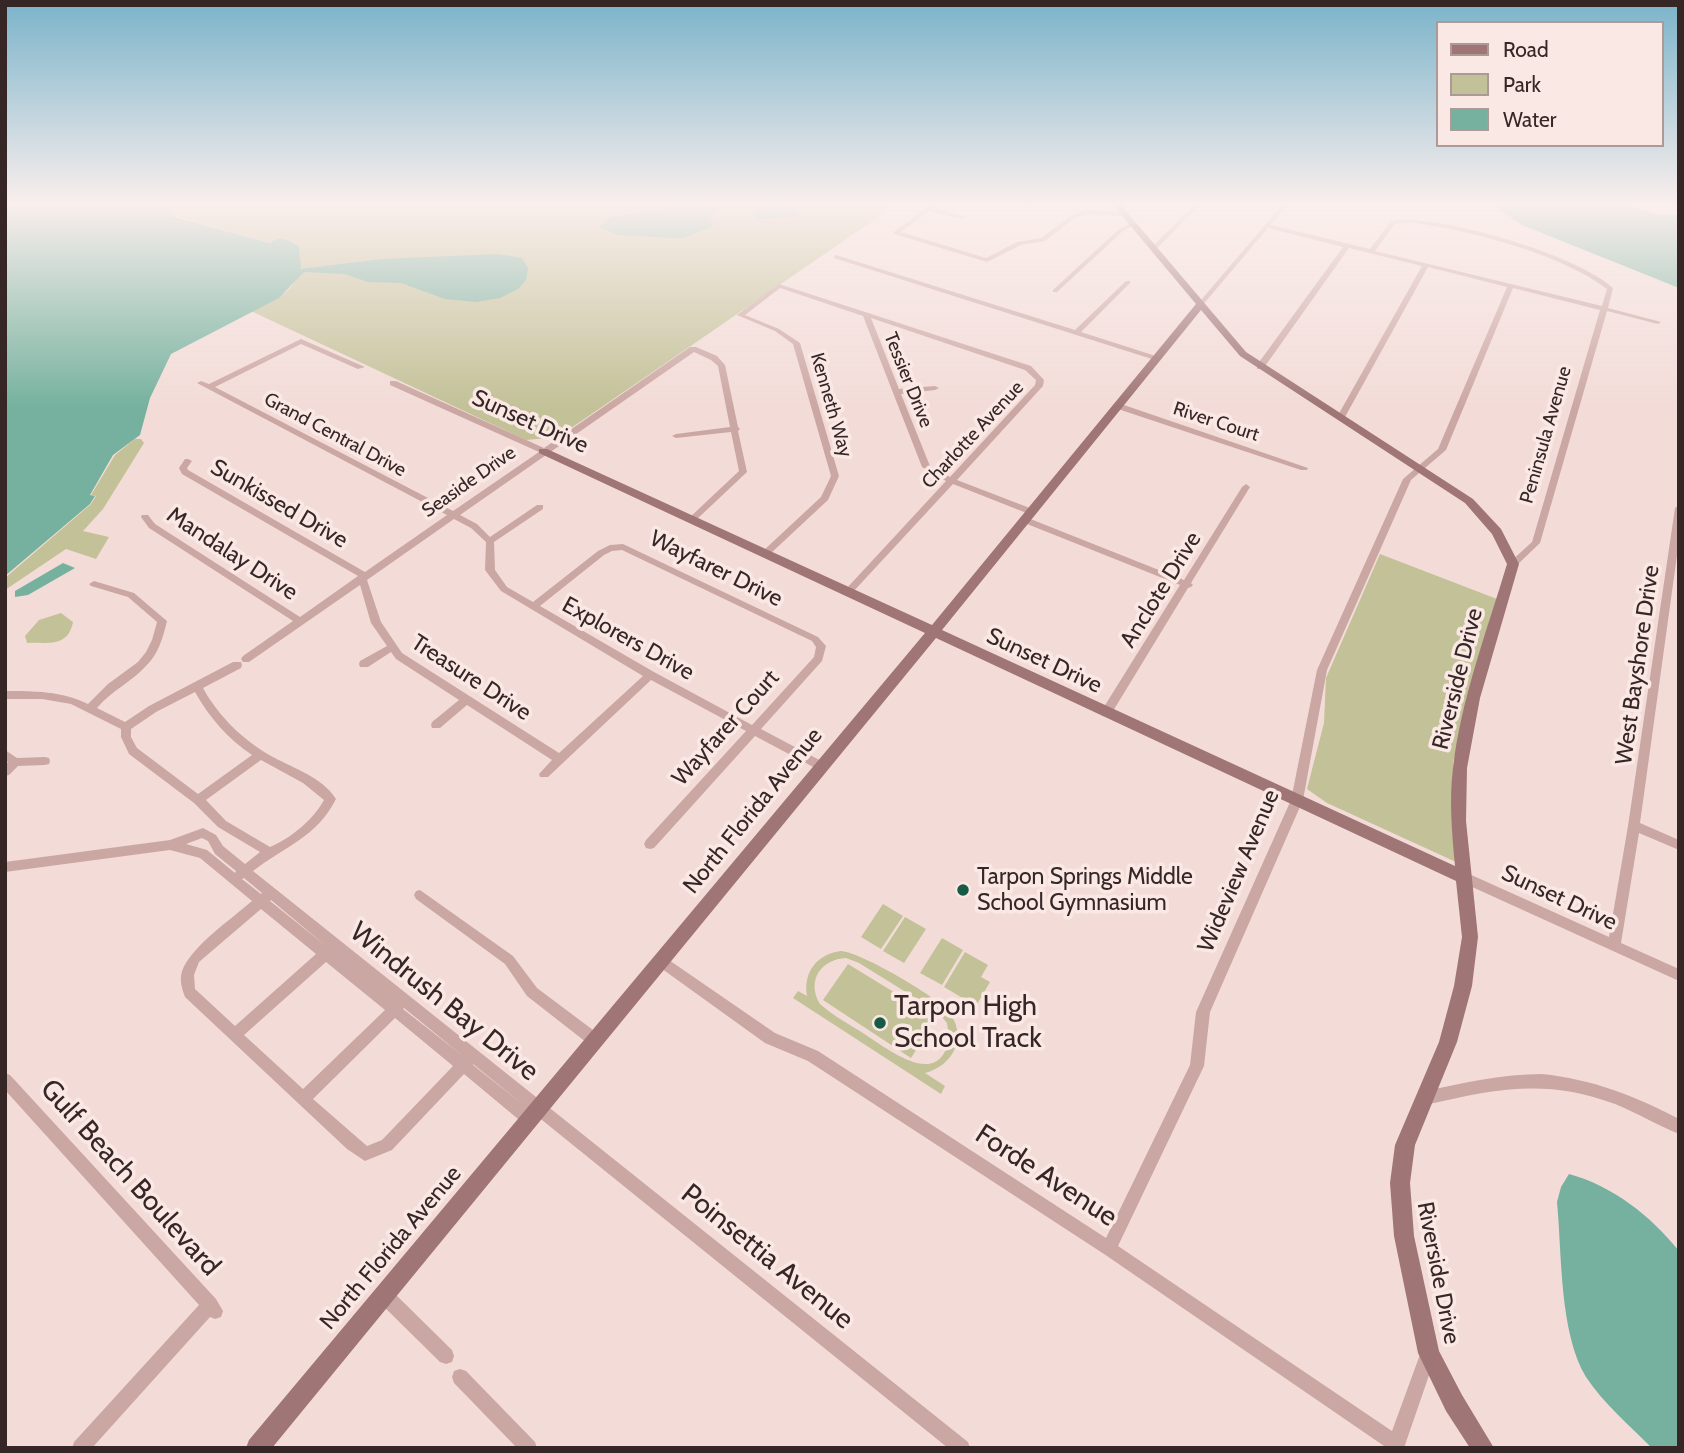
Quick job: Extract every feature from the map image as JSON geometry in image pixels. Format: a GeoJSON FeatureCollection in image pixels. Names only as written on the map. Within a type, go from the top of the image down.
{"type":"FeatureCollection","features":[{"type":"Feature","properties":{"kind":"street"},"geometry":{"type":"LineString","coordinates":[[887,273],[1158,358]]}},
{"type":"Feature","properties":{"kind":"street"},"geometry":{"type":"LineString","coordinates":[[1055,291],[1074,273]]}},
{"type":"Feature","properties":{"kind":"street"},"geometry":{"type":"LineString","coordinates":[[1172,273],[1242,354],[1469,501],[1488,519],[1513,564]]}},
{"type":"Feature","properties":{"kind":"street","name":"North Florida Avenue"},"geometry":{"type":"LineString","coordinates":[[257,1448],[662,962],[1228,273]]}},
{"type":"Feature","properties":{"kind":"street"},"geometry":{"type":"LineString","coordinates":[[1260,367],[1328,273]]}},
{"type":"Feature","properties":{"kind":"street"},"geometry":{"type":"LineString","coordinates":[[1341,417],[1422,273]]}},
{"type":"Feature","properties":{"kind":"street"},"geometry":{"type":"LineString","coordinates":[[1458,273],[1658,322]]}},
{"type":"Feature","properties":{"kind":"street","name":"Peninsula Avenue"},"geometry":{"type":"LineString","coordinates":[[1513,564],[1536,543],[1609,288],[1605,282],[1584,273]]}},
{"type":"Feature","properties":{"kind":"street"},"geometry":{"type":"LineString","coordinates":[[1077,332],[1128,282]]}},
{"type":"Feature","properties":{"kind":"street","name":"Kenneth Way"},"geometry":{"type":"LineString","coordinates":[[766,553],[825,498],[835,476],[796,343],[776,330],[740,315],[779,286]]}},
{"type":"Feature","properties":{"kind":"street","name":"Charlotte Avenue"},"geometry":{"type":"LineString","coordinates":[[779,286],[1028,368],[1040,380],[1039,386],[849,591]]}},
{"type":"Feature","properties":{"kind":"street","name":"Wideview Avenue"},"geometry":{"type":"LineString","coordinates":[[1109,1249],[1198,1066],[1203,1012],[1297,800],[1322,670],[1407,479],[1442,450],[1511,286]]}},
{"type":"Feature","properties":{"kind":"street","name":"Tessier Drive"},"geometry":{"type":"LineString","coordinates":[[866,315],[926,467],[1029,516],[1188,585]]}},
{"type":"Feature","properties":{"kind":"street"},"geometry":{"type":"LineString","coordinates":[[1188,320],[1211,319]]}},
{"type":"Feature","properties":{"kind":"street","name":"Grand Central Drive"},"geometry":{"type":"LineString","coordinates":[[361,367],[301,341],[205,385],[454,514]]}},
{"type":"Feature","properties":{"kind":"street","name":"Seaside Drive"},"geometry":{"type":"LineString","coordinates":[[126,727],[155,705],[198,688],[242,662],[693,349],[714,358],[720,365],[736,429]]}},
{"type":"Feature","properties":{"kind":"street","name":"Sunset Drive"},"geometry":{"type":"LineString","coordinates":[[393,383],[539,454],[692,519],[1106,713],[1679,975]]}},
{"type":"Feature","properties":{"kind":"street"},"geometry":{"type":"LineString","coordinates":[[896,392],[935,388]]}},
{"type":"Feature","properties":{"kind":"street","name":"River Court"},"geometry":{"type":"LineString","coordinates":[[1118,406],[1304,468]]}},
{"type":"Feature","properties":{"kind":"street"},"geometry":{"type":"LineString","coordinates":[[676,436],[736,429],[743,472],[692,519]]}},
{"type":"Feature","properties":{"kind":"street","name":"Sunkissed Drive"},"geometry":{"type":"LineString","coordinates":[[188,461],[183,468],[185,472],[364,577]]}},
{"type":"Feature","properties":{"kind":"street","name":"Anclote Drive"},"geometry":{"type":"LineString","coordinates":[[1106,713],[1188,585],[1246,487]]}},
{"type":"Feature","properties":{"kind":"street"},"geometry":{"type":"LineString","coordinates":[[454,514],[474,526],[490,541],[540,507]]}},
{"type":"Feature","properties":{"kind":"street","name":"West Bayshore Drive"},"geometry":{"type":"LineString","coordinates":[[1614,946],[1634,826],[1679,508]]}},
{"type":"Feature","properties":{"kind":"street","name":"Mandalay Drive"},"geometry":{"type":"LineString","coordinates":[[145,517],[152,527],[300,621]]}},
{"type":"Feature","properties":{"kind":"street","name":"Explorers Drive"},"geometry":{"type":"LineString","coordinates":[[490,541],[490,569],[505,589],[650,675],[821,766]]}},
{"type":"Feature","properties":{"kind":"street","name":"Wayfarer Drive"},"geometry":{"type":"LineString","coordinates":[[533,607],[601,553],[610,548],[623,547],[815,639]]}},
{"type":"Feature","properties":{"kind":"street","name":"Riverside Drive"},"geometry":{"type":"LineString","coordinates":[[1483,1448],[1454,1404],[1429,1353],[1404,1236],[1400,1183],[1405,1145],[1448,1042],[1464,986],[1470,937],[1458,821],[1460,768],[1474,694],[1513,564]]}},
{"type":"Feature","properties":{"kind":"street","name":"Treasure Drive"},"geometry":{"type":"LineString","coordinates":[[364,577],[374,618],[391,648],[466,700],[560,758]]}},
{"type":"Feature","properties":{"kind":"street"},"geometry":{"type":"LineString","coordinates":[[90,709],[96,701],[141,668],[152,655],[162,621],[131,595],[94,584]]}},
{"type":"Feature","properties":{"kind":"street","name":"Wayfarer Court"},"geometry":{"type":"LineString","coordinates":[[650,844],[819,658],[821,646],[815,639]]}},
{"type":"Feature","properties":{"kind":"street"},"geometry":{"type":"LineString","coordinates":[[364,664],[391,648]]}},
{"type":"Feature","properties":{"kind":"street"},"geometry":{"type":"LineString","coordinates":[[544,774],[650,675]]}},
{"type":"Feature","properties":{"kind":"street"},"geometry":{"type":"LineString","coordinates":[[198,688],[208,708],[260,755],[325,792],[330,799],[327,808],[281,848],[269,852],[240,875]]}},
{"type":"Feature","properties":{"kind":"street"},"geometry":{"type":"LineString","coordinates":[[5,695],[42,695],[90,709],[126,727],[126,737],[133,751],[198,800],[222,824],[269,852]]}},
{"type":"Feature","properties":{"kind":"street"},"geometry":{"type":"LineString","coordinates":[[436,725],[466,700]]}},
{"type":"Feature","properties":{"kind":"street"},"geometry":{"type":"LineString","coordinates":[[198,800],[260,755]]}},
{"type":"Feature","properties":{"kind":"street"},"geometry":{"type":"LineString","coordinates":[[5,772],[10,758],[45,761]]}},
{"type":"Feature","properties":{"kind":"street"},"geometry":{"type":"LineString","coordinates":[[1634,826],[1679,845]]}},
{"type":"Feature","properties":{"kind":"street","name":"Windrush Bay Drive"},"geometry":{"type":"LineString","coordinates":[[5,867],[170,845],[203,833],[215,843],[240,875]]}},
{"type":"Feature","properties":{"kind":"street"},"geometry":{"type":"LineString","coordinates":[[202,854],[215,843]]}},
{"type":"Feature","properties":{"kind":"street","name":"Windrush Bay Drive"},"geometry":{"type":"LineString","coordinates":[[170,845],[202,854],[240,875],[468,1060],[523,1114],[540,1108]]}},
{"type":"Feature","properties":{"kind":"street"},"geometry":{"type":"LineString","coordinates":[[420,895],[509,960],[532,992],[596,1041]]}},
{"type":"Feature","properties":{"kind":"street"},"geometry":{"type":"LineString","coordinates":[[267,897],[195,958],[186,977],[190,992],[365,1154],[387,1144],[468,1060]]}},
{"type":"Feature","properties":{"kind":"street"},"geometry":{"type":"LineString","coordinates":[[235,1034],[331,949]]}},
{"type":"Feature","properties":{"kind":"street","name":"Forde Avenue"},"geometry":{"type":"LineString","coordinates":[[662,962],[770,1038],[813,1056],[1109,1249],[1396,1446]]}},
{"type":"Feature","properties":{"kind":"street"},"geometry":{"type":"LineString","coordinates":[[305,1097],[400,1005]]}},
{"type":"Feature","properties":{"kind":"street","name":"Gulf Beach Boulevard"},"geometry":{"type":"LineString","coordinates":[[5,1080],[213,1308],[80,1448]]}},
{"type":"Feature","properties":{"kind":"street"},"geometry":{"type":"LineString","coordinates":[[1424,1098],[1486,1086],[1556,1082],[1623,1102],[1679,1127]]}},
{"type":"Feature","properties":{"kind":"street","name":"Poinsettia Avenue"},"geometry":{"type":"LineString","coordinates":[[540,1108],[962,1448]]}},
{"type":"Feature","properties":{"kind":"street"},"geometry":{"type":"LineString","coordinates":[[384,1295],[446,1356]]}},
{"type":"Feature","properties":{"kind":"street"},"geometry":{"type":"LineString","coordinates":[[1396,1446],[1429,1353]]}},
{"type":"Feature","properties":{"kind":"street"},"geometry":{"type":"LineString","coordinates":[[460,1377],[529,1448]]}},
{"type":"Feature","properties":{"kind":"green space"},"geometry":{"type":"Polygon","coordinates":[[[298,273],[797,273],[558,437],[526,440],[251,311],[278,298],[290,288],[298,273]]]}},
{"type":"Feature","properties":{"kind":"green space"},"geometry":{"type":"Polygon","coordinates":[[[135,439],[141,439],[144,443],[103,509],[83,531],[109,537],[96,559],[66,549],[5,590],[5,578],[91,504],[96,496],[91,495],[115,455],[135,439]]]}},
{"type":"Feature","properties":{"kind":"green space"},"geometry":{"type":"Polygon","coordinates":[[[1380,554],[1497,599],[1453,762],[1456,862],[1327,803],[1307,789],[1324,723],[1326,678],[1380,554]]]}},
{"type":"Feature","properties":{"kind":"green space"},"geometry":{"type":"Polygon","coordinates":[[[61,613],[73,622],[67,636],[56,642],[27,643],[25,636],[39,620],[61,613]]]}},
{"type":"Feature","properties":{"kind":"green space"},"geometry":{"type":"Polygon","coordinates":[[[883,904],[903,916],[881,949],[861,937],[883,904]]]}},
{"type":"Feature","properties":{"kind":"green space"},"geometry":{"type":"Polygon","coordinates":[[[905,917],[926,929],[904,963],[883,951],[905,917]]]}},
{"type":"Feature","properties":{"kind":"green space"},"geometry":{"type":"Polygon","coordinates":[[[942,938],[963,950],[942,985],[920,973],[942,938]]]}},
{"type":"Feature","properties":{"kind":"green space"},"geometry":{"type":"Polygon","coordinates":[[[965,952],[988,965],[981,977],[990,982],[976,1006],[944,987],[965,952]]]}},
{"type":"Feature","properties":{"kind":"green space"},"geometry":{"type":"Polygon","coordinates":[[[832,953],[851,953],[880,966],[929,995],[948,1011],[957,1030],[955,1049],[943,1064],[925,1073],[945,1086],[941,1094],[793,998],[798,991],[807,996],[807,979],[813,966],[832,953]],[[846,958],[837,959],[823,967],[815,980],[820,1004],[900,1056],[925,1064],[936,1062],[944,1053],[949,1037],[947,1023],[938,1012],[859,963],[846,958]]]}},
{"type":"Feature","properties":{"kind":"green space"},"geometry":{"type":"Polygon","coordinates":[[[848,964],[936,1018],[911,1058],[823,1000],[848,964]]]}},
{"type":"Feature","properties":{"kind":"water"},"geometry":{"type":"Polygon","coordinates":[[[5,273],[303,273],[279,298],[171,354],[150,398],[140,435],[113,455],[90,495],[95,496],[90,504],[5,576],[5,273]]]}},
{"type":"Feature","properties":{"kind":"water"},"geometry":{"type":"Polygon","coordinates":[[[321,273],[527,273],[526,280],[518,289],[500,298],[476,302],[445,299],[401,283],[368,282],[345,274],[321,273]]]}},
{"type":"Feature","properties":{"kind":"water"},"geometry":{"type":"Polygon","coordinates":[[[1641,273],[1679,273],[1679,288],[1641,273]]]}},
{"type":"Feature","properties":{"kind":"water"},"geometry":{"type":"Polygon","coordinates":[[[63,563],[75,568],[28,595],[15,597],[15,591],[63,563]]]}},
{"type":"Feature","properties":{"kind":"water"},"geometry":{"type":"Polygon","coordinates":[[[1569,1174],[1616,1194],[1643,1214],[1679,1251],[1679,1448],[1652,1448],[1600,1396],[1577,1359],[1563,1292],[1557,1202],[1561,1187],[1569,1174]]]}},
{"type":"Feature","properties":{"kind":"place","name":"Tarpon Springs Middle School Gymnasium"},"geometry":{"type":"Point","coordinates":[963,890]}},
{"type":"Feature","properties":{"kind":"place","name":"Tarpon High School Track"},"geometry":{"type":"Point","coordinates":[880,1023]}}]}
